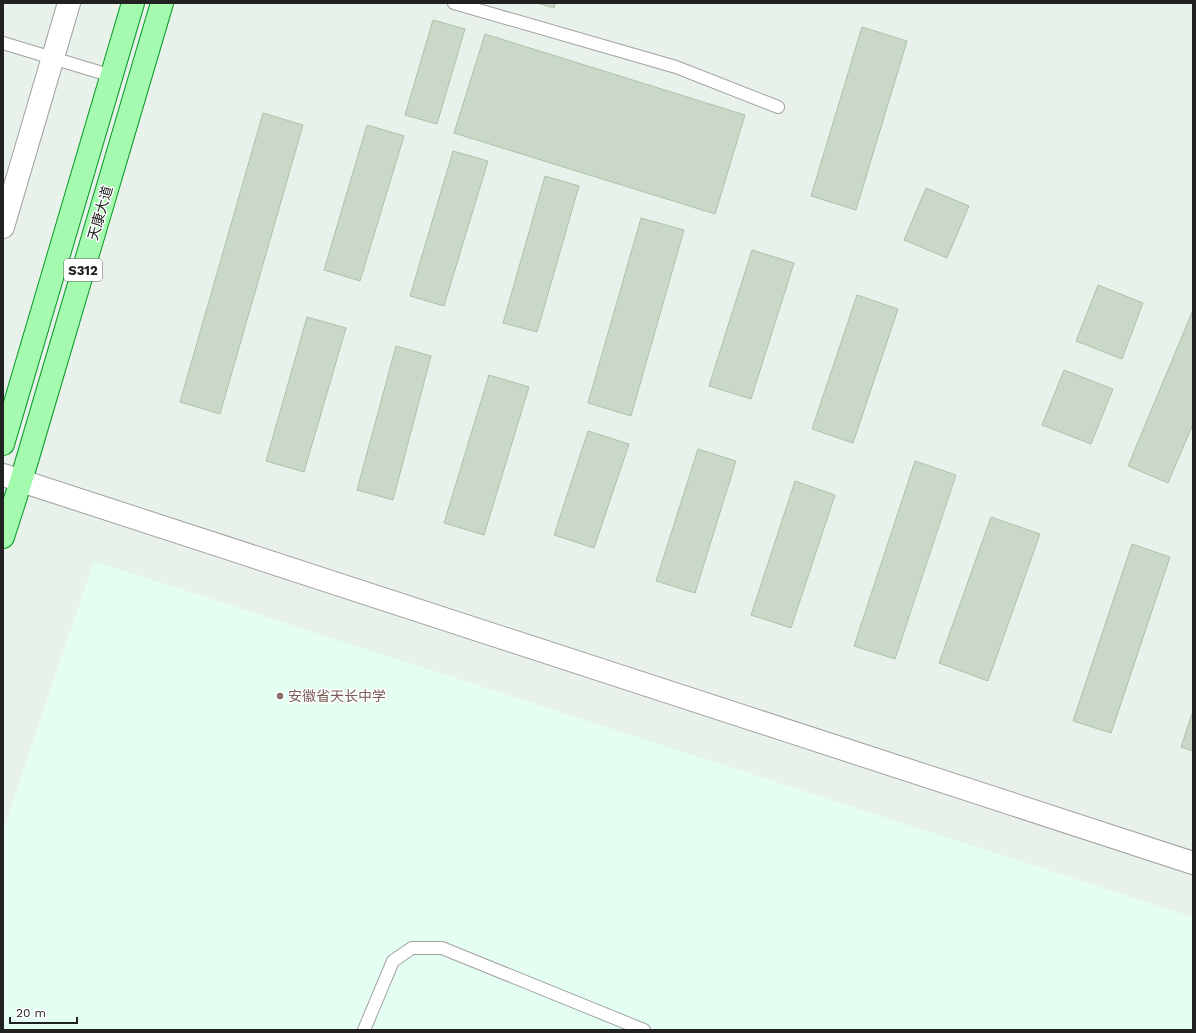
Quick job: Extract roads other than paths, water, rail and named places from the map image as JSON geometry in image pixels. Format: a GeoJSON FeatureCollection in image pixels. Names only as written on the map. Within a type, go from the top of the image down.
{"type":"FeatureCollection","features":[{"type":"Feature","properties":{"kind":"main road","name":"天康大道"},"geometry":{"type":"LineString","coordinates":[[3,444],[133,3]]}},
{"type":"Feature","properties":{"kind":"main road","name":"天康大道"},"geometry":{"type":"LineString","coordinates":[[3,537],[12,478],[162,3]]}},
{"type":"Feature","properties":{"kind":"street"},"geometry":{"type":"LineString","coordinates":[[3,227],[69,3]]}},
{"type":"Feature","properties":{"kind":"street"},"geometry":{"type":"LineString","coordinates":[[12,478],[1193,863]]}},
{"type":"Feature","properties":{"kind":"lane"},"geometry":{"type":"LineString","coordinates":[[454,3],[676,67],[778,107]]}},
{"type":"Feature","properties":{"kind":"lane"},"geometry":{"type":"LineString","coordinates":[[3,43],[112,76]]}},
{"type":"Feature","properties":{"kind":"lane"},"geometry":{"type":"LineString","coordinates":[[364,1030],[393,961],[412,948],[442,948],[644,1030]]}},
{"type":"Feature","properties":{"kind":"place","name":"安徽省天长中学"},"geometry":{"type":"Point","coordinates":[280,696]}}]}
